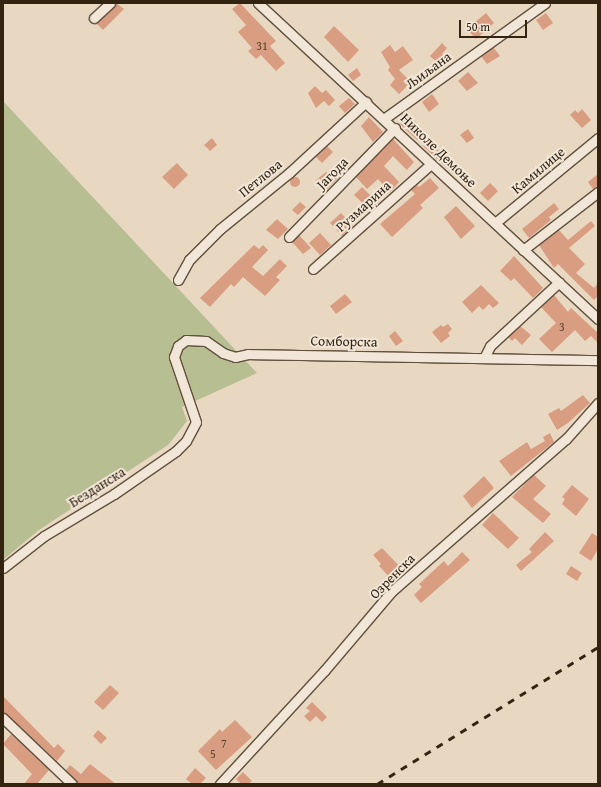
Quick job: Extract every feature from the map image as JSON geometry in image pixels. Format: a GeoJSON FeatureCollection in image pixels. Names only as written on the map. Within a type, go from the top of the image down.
{"type":"FeatureCollection","features":[{"type":"Feature","properties":{"kind":"street"},"geometry":{"type":"LineString","coordinates":[[94,18],[110,3]]}},
{"type":"Feature","properties":{"kind":"street","name":"Николе Демоње"},"geometry":{"type":"LineString","coordinates":[[258,3],[385,118],[523,250],[598,319]]}},
{"type":"Feature","properties":{"kind":"street","name":"Љиљана"},"geometry":{"type":"LineString","coordinates":[[385,118],[545,3]]}},
{"type":"Feature","properties":{"kind":"street","name":"Петлова"},"geometry":{"type":"LineString","coordinates":[[178,280],[189,260],[220,229],[289,173],[366,102]]}},
{"type":"Feature","properties":{"kind":"street","name":"Јагода"},"geometry":{"type":"LineString","coordinates":[[289,237],[395,128]]}},
{"type":"Feature","properties":{"kind":"street","name":"Камилице"},"geometry":{"type":"LineString","coordinates":[[495,223],[598,138]]}},
{"type":"Feature","properties":{"kind":"street","name":"Рузмарина"},"geometry":{"type":"LineString","coordinates":[[313,270],[432,164]]}},
{"type":"Feature","properties":{"kind":"street"},"geometry":{"type":"LineString","coordinates":[[523,250],[598,192]]}},
{"type":"Feature","properties":{"kind":"street"},"geometry":{"type":"LineString","coordinates":[[485,356],[490,346],[559,282]]}},
{"type":"Feature","properties":{"kind":"street","name":"Сомборска"},"geometry":{"type":"LineString","coordinates":[[196,422],[174,357],[178,346],[190,339],[206,341],[227,356],[235,357],[248,354],[485,356],[598,360]]}},
{"type":"Feature","properties":{"kind":"street","name":"Озренска"},"geometry":{"type":"LineString","coordinates":[[220,784],[324,671],[391,592],[566,439],[598,403]]}},
{"type":"Feature","properties":{"kind":"street","name":"Безданска"},"geometry":{"type":"LineString","coordinates":[[3,568],[44,536],[114,494],[176,451],[186,442],[196,422]]}},
{"type":"Feature","properties":{"kind":"street"},"geometry":{"type":"LineString","coordinates":[[3,718],[72,784]]}},
{"type":"Feature","properties":{"kind":"green space"},"geometry":{"type":"Polygon","coordinates":[[[3,101],[257,373],[182,407],[187,421],[168,445],[39,530],[3,560],[3,101]]]}},
{"type":"Feature","properties":{"kind":"building"},"geometry":{"type":"Polygon","coordinates":[[[116,3],[124,9],[103,30],[96,23],[116,3]]]}},
{"type":"Feature","properties":{"kind":"building"},"geometry":{"type":"Polygon","coordinates":[[[240,3],[276,41],[270,46],[285,63],[276,71],[261,55],[256,59],[248,51],[252,48],[238,32],[246,25],[232,9],[240,3]]]}},
{"type":"Feature","properties":{"kind":"building"},"geometry":{"type":"Polygon","coordinates":[[[486,13],[494,23],[476,39],[467,29],[486,13]]]}},
{"type":"Feature","properties":{"kind":"building"},"geometry":{"type":"Polygon","coordinates":[[[546,13],[553,23],[543,30],[536,20],[546,13]]]}},
{"type":"Feature","properties":{"kind":"building"},"geometry":{"type":"Polygon","coordinates":[[[334,26],[359,50],[348,62],[324,37],[334,26]]]}},
{"type":"Feature","properties":{"kind":"building"},"geometry":{"type":"Polygon","coordinates":[[[442,43],[447,48],[442,54],[449,60],[442,67],[430,56],[442,43]]]}},
{"type":"Feature","properties":{"kind":"building"},"geometry":{"type":"Polygon","coordinates":[[[390,45],[395,52],[403,46],[413,60],[399,70],[411,82],[399,94],[390,85],[395,79],[388,70],[390,67],[381,52],[390,45]]]}},
{"type":"Feature","properties":{"kind":"building"},"geometry":{"type":"Polygon","coordinates":[[[493,47],[500,56],[487,64],[481,56],[493,47]]]}},
{"type":"Feature","properties":{"kind":"building"},"geometry":{"type":"Polygon","coordinates":[[[357,68],[361,75],[353,81],[348,75],[357,68]]]}},
{"type":"Feature","properties":{"kind":"building"},"geometry":{"type":"Polygon","coordinates":[[[468,72],[478,83],[467,91],[458,81],[468,72]]]}},
{"type":"Feature","properties":{"kind":"building"},"geometry":{"type":"Polygon","coordinates":[[[315,86],[322,93],[326,90],[335,100],[329,106],[324,101],[316,108],[308,93],[315,86]]]}},
{"type":"Feature","properties":{"kind":"building"},"geometry":{"type":"Polygon","coordinates":[[[432,94],[439,104],[429,112],[422,102],[432,94]]]}},
{"type":"Feature","properties":{"kind":"building"},"geometry":{"type":"Polygon","coordinates":[[[349,98],[355,104],[345,113],[339,106],[349,98]]]}},
{"type":"Feature","properties":{"kind":"building"},"geometry":{"type":"Polygon","coordinates":[[[582,109],[591,120],[582,128],[570,115],[575,110],[578,113],[582,109]]]}},
{"type":"Feature","properties":{"kind":"building"},"geometry":{"type":"Polygon","coordinates":[[[409,115],[424,132],[417,140],[400,124],[409,115]]]}},
{"type":"Feature","properties":{"kind":"building"},"geometry":{"type":"Polygon","coordinates":[[[369,117],[383,132],[373,142],[361,126],[369,117]]]}},
{"type":"Feature","properties":{"kind":"building"},"geometry":{"type":"Polygon","coordinates":[[[468,129],[474,138],[467,143],[460,135],[468,129]]]}},
{"type":"Feature","properties":{"kind":"building"},"geometry":{"type":"Polygon","coordinates":[[[212,138],[217,145],[210,151],[204,145],[212,138]]]}},
{"type":"Feature","properties":{"kind":"building"},"geometry":{"type":"Polygon","coordinates":[[[393,139],[414,162],[407,170],[393,156],[384,166],[399,182],[390,192],[378,179],[367,189],[356,177],[393,139]]]}},
{"type":"Feature","properties":{"kind":"building"},"geometry":{"type":"Polygon","coordinates":[[[428,141],[461,171],[456,176],[423,146],[428,141]]]}},
{"type":"Feature","properties":{"kind":"building"},"geometry":{"type":"Polygon","coordinates":[[[327,146],[333,152],[322,163],[316,157],[327,146]]]}},
{"type":"Feature","properties":{"kind":"building"},"geometry":{"type":"Polygon","coordinates":[[[177,163],[188,175],[174,189],[162,177],[177,163]]]}},
{"type":"Feature","properties":{"kind":"building"},"geometry":{"type":"Polygon","coordinates":[[[326,172],[337,179],[325,191],[316,180],[326,172]]]}},
{"type":"Feature","properties":{"kind":"building"},"geometry":{"type":"Polygon","coordinates":[[[598,174],[598,186],[593,189],[588,182],[598,174]]]}},
{"type":"Feature","properties":{"kind":"building"},"geometry":{"type":"Polygon","coordinates":[[[293,177],[297,177],[299,178],[299,186],[293,187],[290,184],[290,180],[293,177]]]}},
{"type":"Feature","properties":{"kind":"building"},"geometry":{"type":"Polygon","coordinates":[[[430,178],[439,188],[420,205],[423,208],[392,237],[380,224],[415,194],[411,190],[417,185],[419,187],[430,178]]]}},
{"type":"Feature","properties":{"kind":"building"},"geometry":{"type":"Polygon","coordinates":[[[490,183],[498,191],[488,201],[480,193],[490,183]]]}},
{"type":"Feature","properties":{"kind":"building"},"geometry":{"type":"Polygon","coordinates":[[[362,187],[378,203],[370,210],[354,195],[362,187]]]}},
{"type":"Feature","properties":{"kind":"building"},"geometry":{"type":"Polygon","coordinates":[[[300,202],[306,207],[298,215],[292,210],[300,202]]]}},
{"type":"Feature","properties":{"kind":"building"},"geometry":{"type":"Polygon","coordinates":[[[554,203],[559,209],[549,217],[551,220],[529,238],[522,229],[554,203]]]}},
{"type":"Feature","properties":{"kind":"building"},"geometry":{"type":"Polygon","coordinates":[[[456,206],[475,226],[461,239],[444,217],[456,206]]]}},
{"type":"Feature","properties":{"kind":"building"},"geometry":{"type":"Polygon","coordinates":[[[341,213],[353,226],[342,236],[330,223],[341,213]]]}},
{"type":"Feature","properties":{"kind":"building"},"geometry":{"type":"Polygon","coordinates":[[[277,219],[288,229],[278,239],[266,230],[277,219]]]}},
{"type":"Feature","properties":{"kind":"building"},"geometry":{"type":"Polygon","coordinates":[[[591,221],[595,226],[569,248],[585,264],[576,273],[594,288],[598,283],[598,296],[594,300],[558,264],[554,268],[539,245],[559,230],[568,240],[591,221]]]}},
{"type":"Feature","properties":{"kind":"building"},"geometry":{"type":"Polygon","coordinates":[[[320,233],[331,245],[320,255],[309,243],[320,233]]]}},
{"type":"Feature","properties":{"kind":"building"},"geometry":{"type":"Polygon","coordinates":[[[299,235],[311,248],[303,254],[292,242],[299,235]]]}},
{"type":"Feature","properties":{"kind":"building"},"geometry":{"type":"Polygon","coordinates":[[[254,245],[259,249],[263,245],[268,250],[252,267],[263,276],[280,259],[287,266],[276,277],[280,280],[265,296],[243,277],[234,287],[231,284],[210,307],[200,298],[254,245]]]}},
{"type":"Feature","properties":{"kind":"building"},"geometry":{"type":"Polygon","coordinates":[[[514,256],[543,288],[533,298],[514,278],[511,281],[500,271],[514,256]]]}},
{"type":"Feature","properties":{"kind":"building"},"geometry":{"type":"Polygon","coordinates":[[[481,285],[499,303],[493,308],[489,304],[483,310],[479,306],[472,313],[462,302],[481,285]]]}},
{"type":"Feature","properties":{"kind":"building"},"geometry":{"type":"Polygon","coordinates":[[[345,294],[352,302],[336,314],[330,306],[345,294]]]}},
{"type":"Feature","properties":{"kind":"building"},"geometry":{"type":"Polygon","coordinates":[[[554,295],[568,312],[571,308],[598,333],[598,343],[591,336],[585,341],[575,330],[552,352],[539,339],[556,323],[541,307],[554,295]]]}},
{"type":"Feature","properties":{"kind":"building"},"geometry":{"type":"Polygon","coordinates":[[[448,324],[452,329],[448,333],[450,336],[441,343],[432,332],[441,325],[443,327],[448,324]]]}},
{"type":"Feature","properties":{"kind":"building"},"geometry":{"type":"Polygon","coordinates":[[[520,326],[531,335],[522,345],[515,338],[512,341],[508,337],[520,326]]]}},
{"type":"Feature","properties":{"kind":"building"},"geometry":{"type":"Polygon","coordinates":[[[395,331],[403,341],[396,346],[389,336],[395,331]]]}},
{"type":"Feature","properties":{"kind":"building"},"geometry":{"type":"Polygon","coordinates":[[[583,395],[590,403],[568,423],[557,430],[548,414],[559,408],[561,411],[583,395]]]}},
{"type":"Feature","properties":{"kind":"building"},"geometry":{"type":"Polygon","coordinates":[[[550,433],[554,442],[511,476],[499,461],[527,442],[531,449],[545,441],[543,437],[550,433]]]}},
{"type":"Feature","properties":{"kind":"building"},"geometry":{"type":"Polygon","coordinates":[[[534,475],[546,486],[533,499],[551,514],[543,523],[512,497],[534,475]]]}},
{"type":"Feature","properties":{"kind":"building"},"geometry":{"type":"Polygon","coordinates":[[[484,476],[494,488],[472,508],[463,496],[484,476]]]}},
{"type":"Feature","properties":{"kind":"building"},"geometry":{"type":"Polygon","coordinates":[[[572,485],[589,499],[576,516],[562,504],[565,499],[562,497],[572,485]]]}},
{"type":"Feature","properties":{"kind":"building"},"geometry":{"type":"Polygon","coordinates":[[[493,513],[519,538],[508,549],[482,525],[493,513]]]}},
{"type":"Feature","properties":{"kind":"building"},"geometry":{"type":"Polygon","coordinates":[[[545,532],[554,541],[521,571],[516,565],[532,552],[529,549],[545,532]]]}},
{"type":"Feature","properties":{"kind":"building"},"geometry":{"type":"Polygon","coordinates":[[[592,533],[598,537],[598,549],[591,561],[579,553],[592,533]]]}},
{"type":"Feature","properties":{"kind":"building"},"geometry":{"type":"Polygon","coordinates":[[[382,548],[405,572],[394,582],[379,566],[381,564],[373,555],[382,548]]]}},
{"type":"Feature","properties":{"kind":"building"},"geometry":{"type":"Polygon","coordinates":[[[462,552],[470,560],[421,603],[414,595],[422,587],[419,584],[444,561],[448,566],[462,552]]]}},
{"type":"Feature","properties":{"kind":"building"},"geometry":{"type":"Polygon","coordinates":[[[571,566],[582,573],[577,581],[566,574],[571,566]]]}},
{"type":"Feature","properties":{"kind":"building"},"geometry":{"type":"Polygon","coordinates":[[[110,685],[119,693],[103,710],[94,702],[110,685]]]}},
{"type":"Feature","properties":{"kind":"building"},"geometry":{"type":"Polygon","coordinates":[[[3,696],[54,748],[58,744],[65,751],[57,761],[3,712],[3,696]]]}},
{"type":"Feature","properties":{"kind":"building"},"geometry":{"type":"Polygon","coordinates":[[[312,702],[327,717],[322,722],[316,716],[310,722],[304,716],[310,711],[306,708],[312,702]]]}},
{"type":"Feature","properties":{"kind":"building"},"geometry":{"type":"Polygon","coordinates":[[[235,720],[252,737],[216,770],[198,751],[220,729],[222,732],[235,720]]]}},
{"type":"Feature","properties":{"kind":"building"},"geometry":{"type":"Polygon","coordinates":[[[98,730],[107,738],[101,744],[93,736],[98,730]]]}},
{"type":"Feature","properties":{"kind":"building"},"geometry":{"type":"Polygon","coordinates":[[[11,734],[49,770],[37,784],[24,784],[32,774],[3,744],[11,734]]]}},
{"type":"Feature","properties":{"kind":"building"},"geometry":{"type":"Polygon","coordinates":[[[90,764],[116,784],[78,784],[66,770],[70,765],[81,774],[90,764]]]}},
{"type":"Feature","properties":{"kind":"building"},"geometry":{"type":"Polygon","coordinates":[[[195,768],[206,778],[200,784],[192,784],[186,779],[195,768]]]}},
{"type":"Feature","properties":{"kind":"building"},"geometry":{"type":"Polygon","coordinates":[[[243,772],[252,781],[248,784],[241,784],[236,779],[243,772]]]}},
{"type":"Feature","properties":{"kind":"railway"},"geometry":{"type":"LineString","coordinates":[[377,784],[598,647]]}}]}
